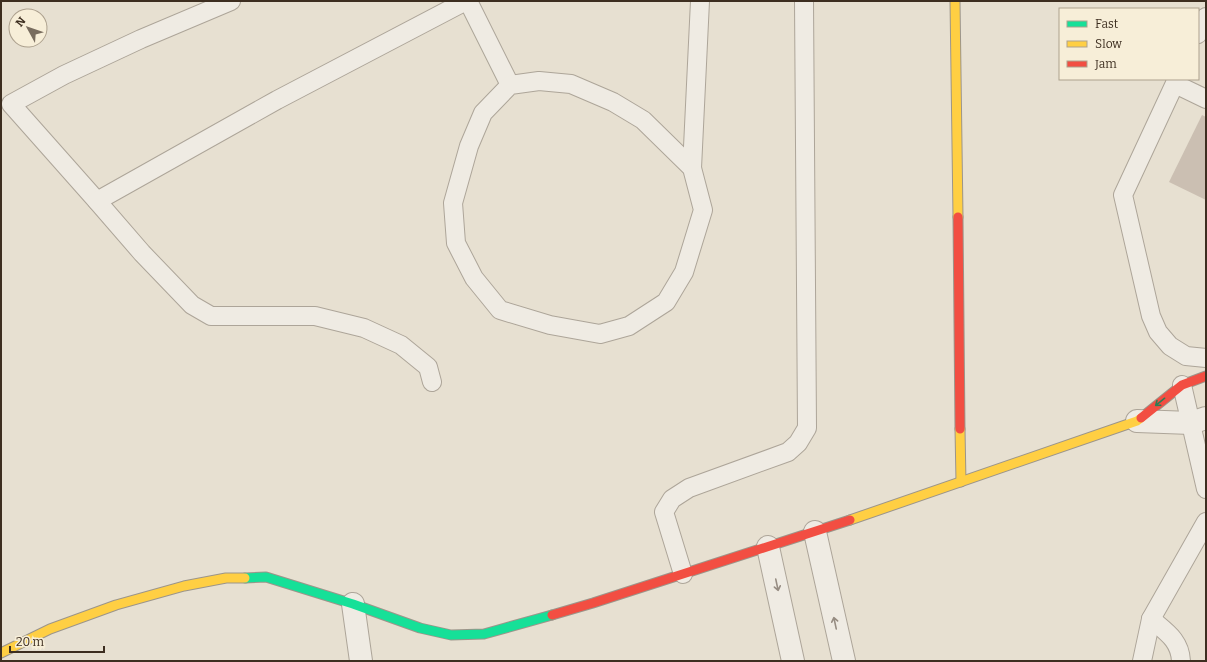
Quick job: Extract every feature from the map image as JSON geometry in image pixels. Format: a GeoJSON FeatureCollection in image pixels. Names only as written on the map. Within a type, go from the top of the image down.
{"type":"FeatureCollection","features":[{"type":"Feature","properties":{"kind":"street"},"geometry":{"type":"LineString","coordinates":[[956,1],[961,482]]}},
{"type":"Feature","properties":{"kind":"street"},"geometry":{"type":"LineString","coordinates":[[1,653],[50,629],[116,605],[184,586],[226,578],[266,577],[353,604],[420,628],[451,636],[484,634],[593,603],[815,532],[1136,421],[1182,385],[1206,376]]}},
{"type":"Feature","properties":{"kind":"street"},"geometry":{"type":"LineString","coordinates":[[1136,421],[1198,421]]}},
{"type":"Feature","properties":{"kind":"street"},"geometry":{"type":"LineString","coordinates":[[815,532],[844,661]]}},
{"type":"Feature","properties":{"kind":"street"},"geometry":{"type":"LineString","coordinates":[[768,547],[793,661]]}},
{"type":"Feature","properties":{"kind":"street"},"geometry":{"type":"LineString","coordinates":[[353,604],[361,661]]}},
{"type":"Feature","properties":{"kind":"lane"},"geometry":{"type":"LineString","coordinates":[[231,1],[141,39],[64,74],[6,107],[97,201],[142,253],[192,305],[211,316],[315,316],[364,328],[401,345],[428,367],[432,382]]}},
{"type":"Feature","properties":{"kind":"lane"},"geometry":{"type":"LineString","coordinates":[[97,201],[277,100],[467,1],[510,85]]}},
{"type":"Feature","properties":{"kind":"lane"},"geometry":{"type":"LineString","coordinates":[[692,168],[643,120],[613,102],[571,84],[539,81],[510,85],[483,113],[469,146],[453,203],[456,243],[474,278],[500,310],[550,325],[600,334],[629,326],[666,302],[684,272],[703,210],[692,168],[700,1]]}},
{"type":"Feature","properties":{"kind":"lane"},"geometry":{"type":"LineString","coordinates":[[683,574],[664,512],[672,500],[689,488],[788,452],[798,443],[806,428],[804,1]]}},
{"type":"Feature","properties":{"kind":"lane"},"geometry":{"type":"LineString","coordinates":[[1199,32],[1206,16]]}},
{"type":"Feature","properties":{"kind":"lane"},"geometry":{"type":"LineString","coordinates":[[1206,99],[1176,82],[1123,195],[1150,316],[1158,332],[1170,346],[1186,356],[1206,358]]}},
{"type":"Feature","properties":{"kind":"lane"},"geometry":{"type":"LineString","coordinates":[[1182,385],[1198,421],[1206,489]]}},
{"type":"Feature","properties":{"kind":"lane"},"geometry":{"type":"LineString","coordinates":[[1142,661],[1152,619],[1206,522]]}},
{"type":"Feature","properties":{"kind":"lane"},"geometry":{"type":"LineString","coordinates":[[1152,619],[1175,640],[1181,653],[1181,661]]}},
{"type":"Feature","properties":{"kind":"building"},"geometry":{"type":"Polygon","coordinates":[[[1202,115],[1206,117],[1206,200],[1169,182],[1202,115]]]}},
{"type":"Feature","properties":{"kind":"traffic: fast"},"geometry":{"type":"LineString","coordinates":[[245,578],[266,577],[353,604],[420,628],[451,635],[484,634],[552,615]]}},
{"type":"Feature","properties":{"kind":"traffic: slow"},"geometry":{"type":"LineString","coordinates":[[955,1],[958,217]]}},
{"type":"Feature","properties":{"kind":"traffic: slow"},"geometry":{"type":"LineString","coordinates":[[850,520],[1137,421],[1141,418]]}},
{"type":"Feature","properties":{"kind":"traffic: slow"},"geometry":{"type":"LineString","coordinates":[[960,429],[961,482]]}},
{"type":"Feature","properties":{"kind":"traffic: slow"},"geometry":{"type":"LineString","coordinates":[[1,653],[50,629],[116,605],[184,586],[226,578],[245,578]]}},
{"type":"Feature","properties":{"kind":"traffic: jam"},"geometry":{"type":"LineString","coordinates":[[958,217],[960,429]]}},
{"type":"Feature","properties":{"kind":"traffic: jam"},"geometry":{"type":"LineString","coordinates":[[1141,418],[1182,385],[1206,376]]}},
{"type":"Feature","properties":{"kind":"traffic: jam"},"geometry":{"type":"LineString","coordinates":[[552,615],[850,520]]}}]}
